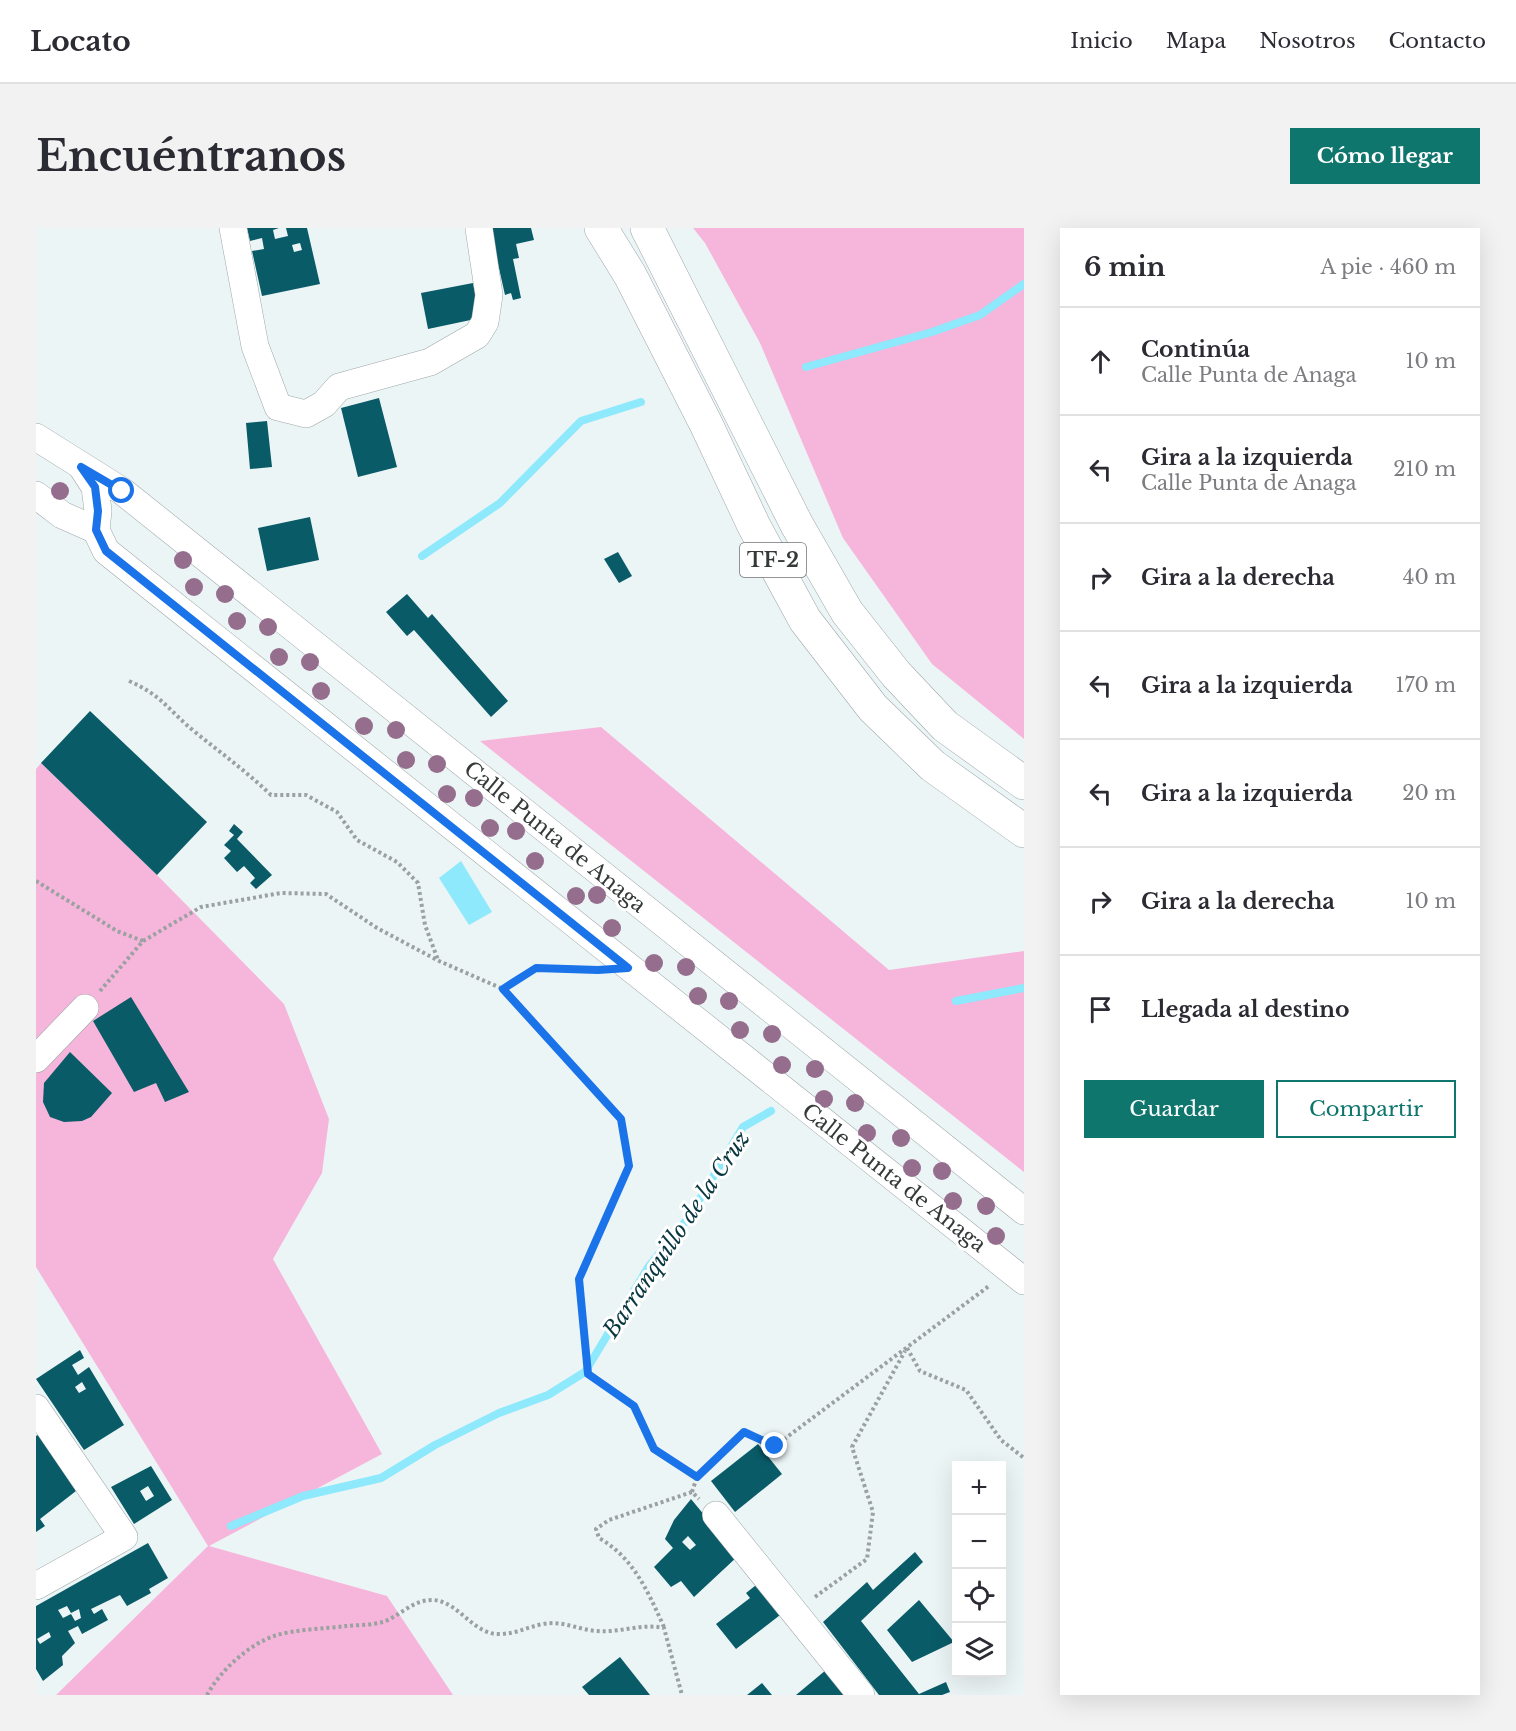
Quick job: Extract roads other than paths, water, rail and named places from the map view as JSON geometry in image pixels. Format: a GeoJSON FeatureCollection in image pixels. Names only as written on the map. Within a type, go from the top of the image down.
{"type":"FeatureCollection","features":[{"type":"Feature","properties":{"kind":"highway","name":"TF-2"},"geometry":{"type":"LineString","coordinates":[[601,228],[630,275],[706,424],[754,526],[806,620],[873,708],[933,766],[1024,831]]}},
{"type":"Feature","properties":{"kind":"highway","name":"TF-2"},"geometry":{"type":"LineString","coordinates":[[647,228],[797,525],[847,612],[896,674],[945,726],[1024,783]]}},
{"type":"Feature","properties":{"kind":"street"},"geometry":{"type":"LineString","coordinates":[[233,228],[255,346],[278,407],[306,414],[324,404],[339,387],[430,362],[477,335],[485,321],[489,295],[479,229]]}},
{"type":"Feature","properties":{"kind":"street","name":"Calle Punta de Anaga"},"geometry":{"type":"LineString","coordinates":[[36,437],[122,491],[1024,1211]]}},
{"type":"Feature","properties":{"kind":"street","name":"Calle Punta de Anaga"},"geometry":{"type":"LineString","coordinates":[[81,467],[95,487],[98,511],[96,530],[106,551],[1017,1276]]}},
{"type":"Feature","properties":{"kind":"street"},"geometry":{"type":"LineString","coordinates":[[36,495],[62,515],[96,530]]}},
{"type":"Feature","properties":{"kind":"street"},"geometry":{"type":"LineString","coordinates":[[36,1059],[86,1008]]}},
{"type":"Feature","properties":{"kind":"street"},"geometry":{"type":"LineString","coordinates":[[36,1408],[124,1537],[36,1585]]}},
{"type":"Feature","properties":{"kind":"street"},"geometry":{"type":"LineString","coordinates":[[716,1515],[861,1695]]}},
{"type":"Feature","properties":{"kind":"water"},"geometry":{"type":"Polygon","coordinates":[[[461,861],[492,912],[469,925],[439,878],[461,861]]]}},
{"type":"Feature","properties":{"kind":"waterway"},"geometry":{"type":"LineString","coordinates":[[806,367],[932,332],[980,315],[1024,284]]}},
{"type":"Feature","properties":{"kind":"waterway"},"geometry":{"type":"LineString","coordinates":[[422,556],[500,503],[581,421],[641,402]]}},
{"type":"Feature","properties":{"kind":"waterway","name":"Barranquillo de la Cruz"},"geometry":{"type":"LineString","coordinates":[[956,1001],[1024,988]]}},
{"type":"Feature","properties":{"kind":"waterway","name":"Barranquillo de la Cruz"},"geometry":{"type":"LineString","coordinates":[[231,1526],[303,1496],[381,1478],[435,1445],[499,1413],[548,1395],[585,1372],[649,1266],[689,1217],[743,1127],[771,1111]]}}]}
